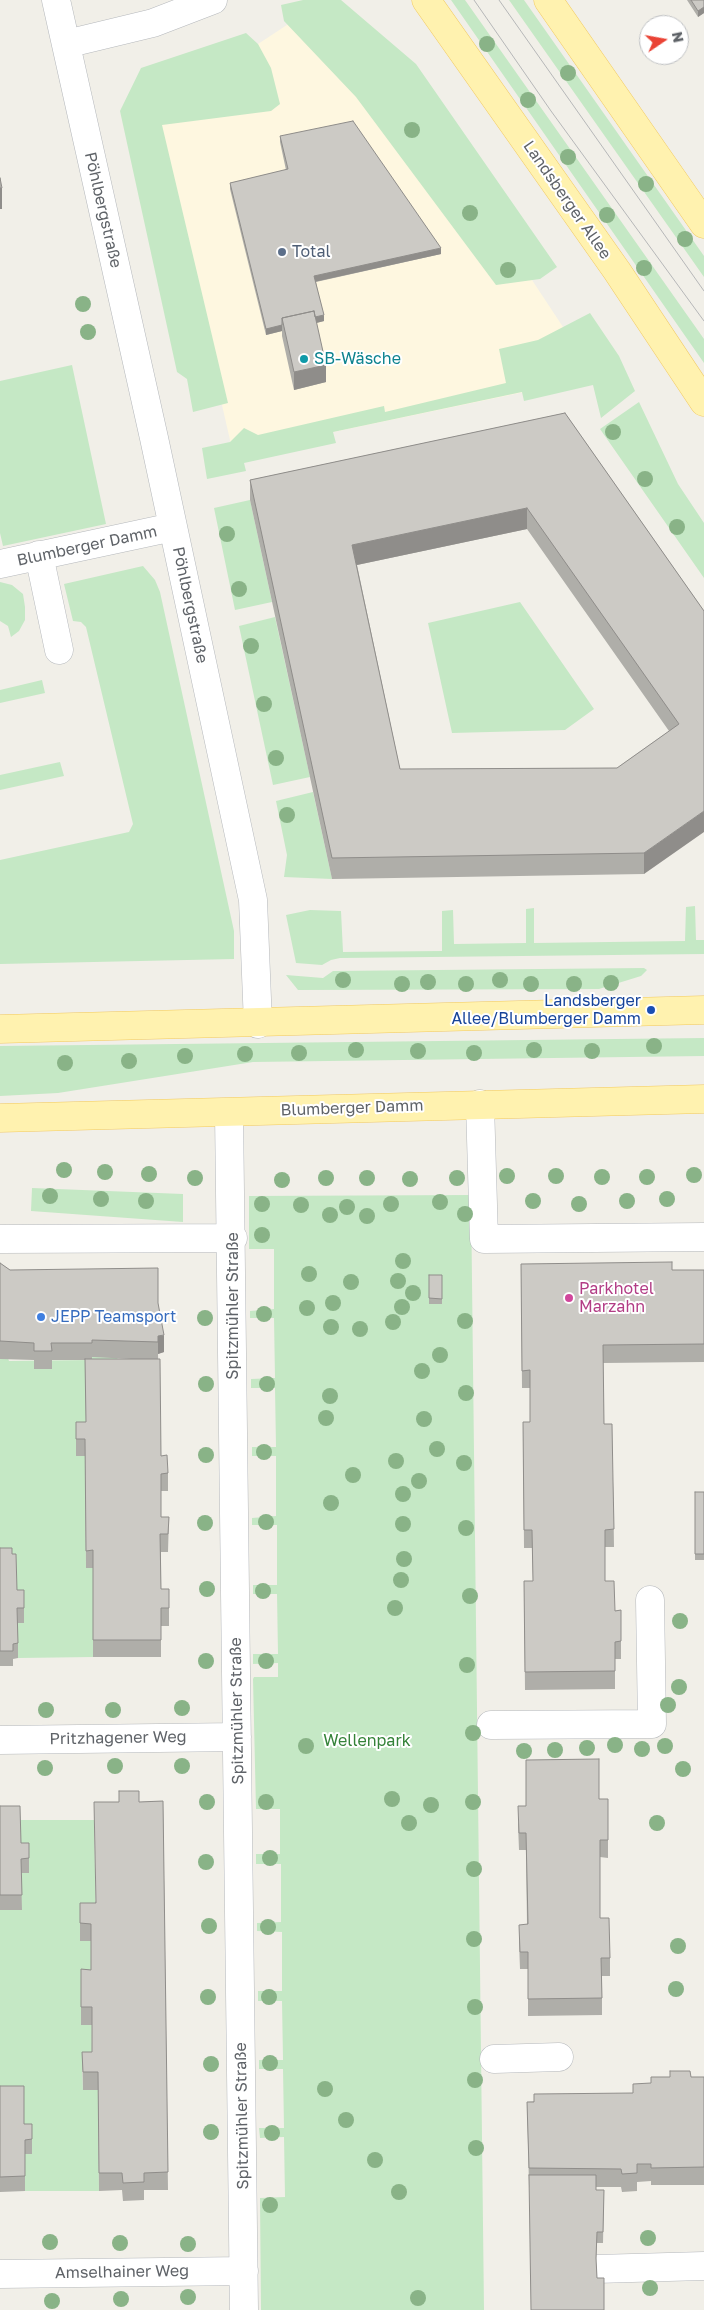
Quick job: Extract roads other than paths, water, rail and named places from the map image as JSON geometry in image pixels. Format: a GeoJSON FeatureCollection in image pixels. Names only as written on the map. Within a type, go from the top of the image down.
{"type":"FeatureCollection","features":[{"type":"Feature","properties":{"kind":"main road","name":"Landsberger Allee"},"geometry":{"type":"LineString","coordinates":[[426,0],[617,270],[704,402]]}},
{"type":"Feature","properties":{"kind":"main road"},"geometry":{"type":"LineString","coordinates":[[548,0],[704,224]]}},
{"type":"Feature","properties":{"kind":"main road"},"geometry":{"type":"LineString","coordinates":[[0,1029],[258,1024],[704,1010]]}},
{"type":"Feature","properties":{"kind":"main road","name":"Blumberger Damm"},"geometry":{"type":"LineString","coordinates":[[0,1118],[704,1099]]}},
{"type":"Feature","properties":{"kind":"street","name":"Pöhlbergstraße"},"geometry":{"type":"LineString","coordinates":[[56,0],[174,527],[253,900],[258,1024]]}},
{"type":"Feature","properties":{"kind":"street"},"geometry":{"type":"LineString","coordinates":[[66,44],[153,23],[213,0]]}},
{"type":"Feature","properties":{"kind":"street","name":"Blumberger Damm"},"geometry":{"type":"LineString","coordinates":[[0,564],[174,527]]}},
{"type":"Feature","properties":{"kind":"street"},"geometry":{"type":"LineString","coordinates":[[39,555],[59,650]]}},
{"type":"Feature","properties":{"kind":"street"},"geometry":{"type":"LineString","coordinates":[[480,1104],[484,1239],[704,1237]]}},
{"type":"Feature","properties":{"kind":"street","name":"Spitzmühler Straße"},"geometry":{"type":"LineString","coordinates":[[230,1113],[233,1238],[244,2310]]}},
{"type":"Feature","properties":{"kind":"street"},"geometry":{"type":"LineString","coordinates":[[0,1239],[233,1238]]}},
{"type":"Feature","properties":{"kind":"street"},"geometry":{"type":"LineString","coordinates":[[491,1725],[652,1724],[650,1600]]}},
{"type":"Feature","properties":{"kind":"street","name":"Pritzhagener Weg"},"geometry":{"type":"LineString","coordinates":[[0,1740],[237,1736]]}},
{"type":"Feature","properties":{"kind":"street"},"geometry":{"type":"LineString","coordinates":[[494,2059],[559,2058]]}},
{"type":"Feature","properties":{"kind":"street"},"geometry":{"type":"LineString","coordinates":[[596,2268],[704,2266]]}},
{"type":"Feature","properties":{"kind":"street","name":"Amselhainer Weg"},"geometry":{"type":"LineString","coordinates":[[0,2274],[244,2271]]}},
{"type":"Feature","properties":{"kind":"tram line"},"geometry":{"type":"LineString","coordinates":[[474,0],[551,111],[704,321]]}},
{"type":"Feature","properties":{"kind":"tram line"},"geometry":{"type":"LineString","coordinates":[[499,0],[704,291]]}},
{"type":"Feature","properties":{"kind":"place","name":"Total"},"geometry":{"type":"Point","coordinates":[282,252]}},
{"type":"Feature","properties":{"kind":"place","name":"SB-Wäsche"},"geometry":{"type":"Point","coordinates":[304,359]}},
{"type":"Feature","properties":{"kind":"place","name":"Landsberger Allee/Blumberger Damm"},"geometry":{"type":"Point","coordinates":[651,1010]}},
{"type":"Feature","properties":{"kind":"place","name":"Parkhotel Marzahn"},"geometry":{"type":"Point","coordinates":[569,1298]}},
{"type":"Feature","properties":{"kind":"place","name":"JEPP Teamsport"},"geometry":{"type":"Point","coordinates":[41,1317]}},
{"type":"Feature","properties":{"kind":"park label","name":"Wellenpark"},"geometry":{"type":"Point","coordinates":[367,1741]}}]}
